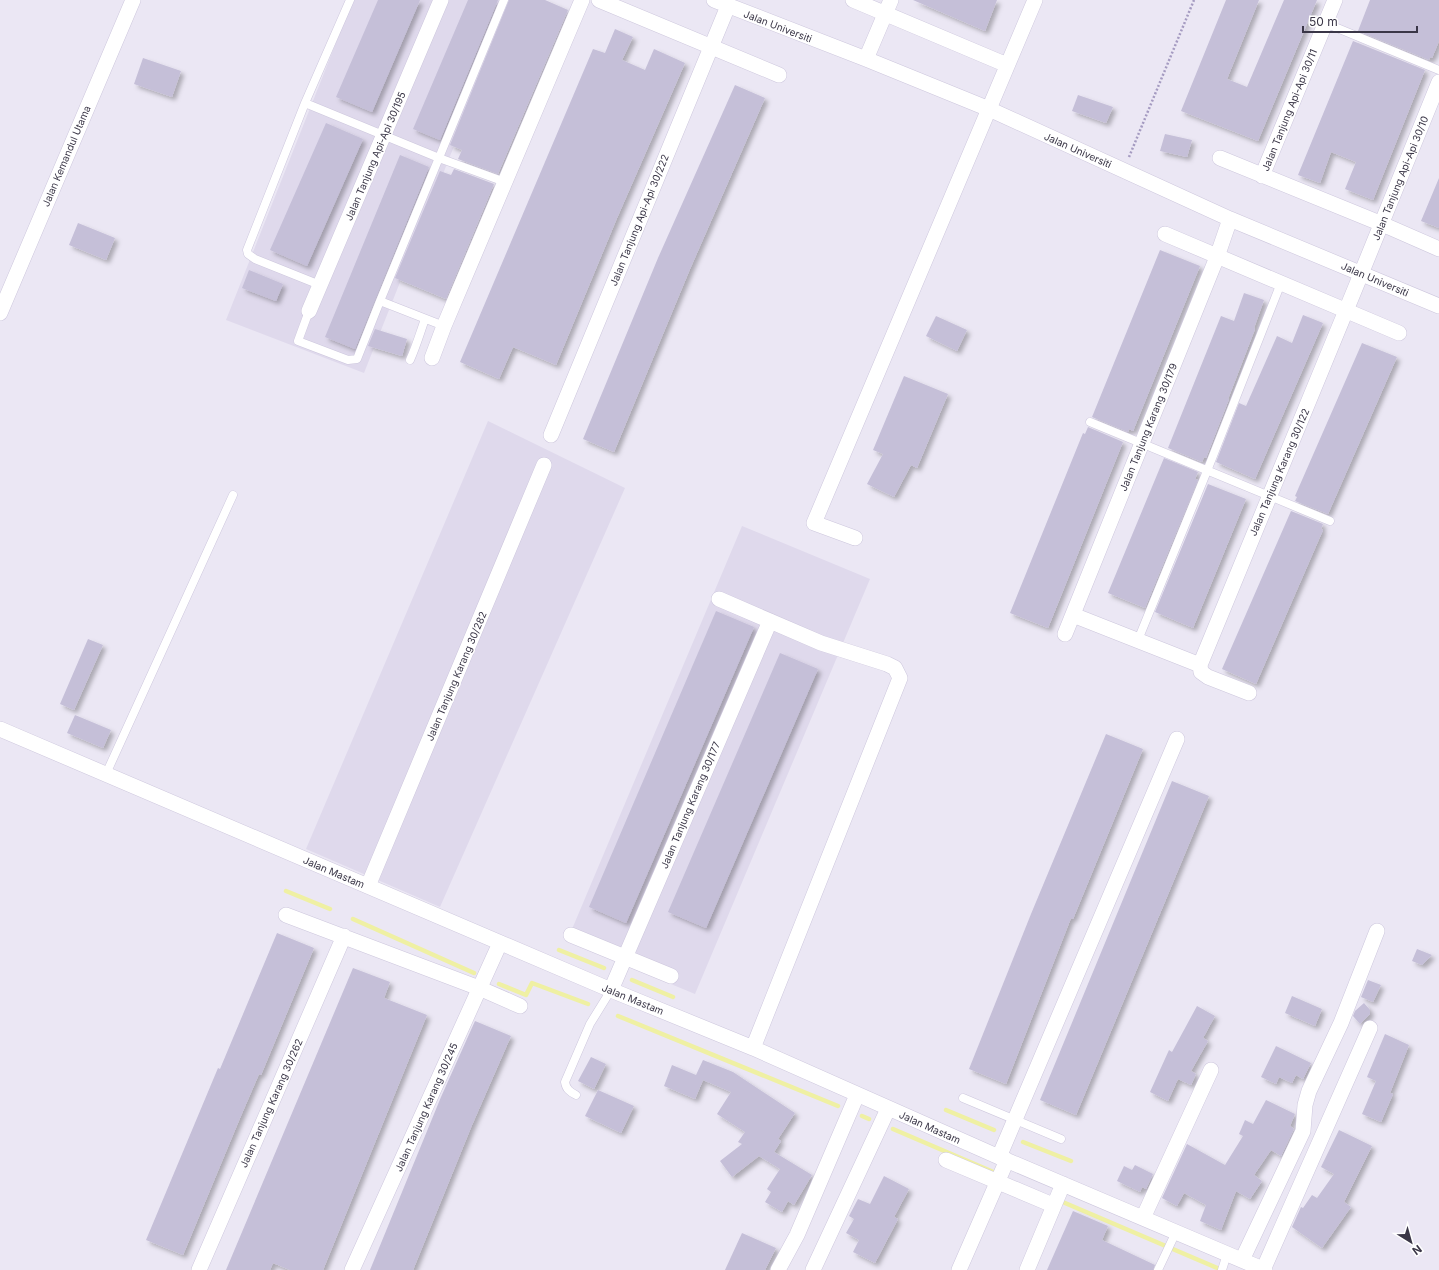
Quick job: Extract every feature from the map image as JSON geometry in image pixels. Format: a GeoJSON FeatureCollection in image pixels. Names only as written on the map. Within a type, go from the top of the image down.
{"type":"FeatureCollection","features":[{"type":"Feature","properties":{"kind":"street","name":"Jalan Kemandul Utama"},"geometry":{"type":"LineString","coordinates":[[0,313],[133,0]]}},
{"type":"Feature","properties":{"kind":"street","name":"Jalan Tanjung Api-Api 30/195"},"geometry":{"type":"LineString","coordinates":[[309,311],[441,0]]}},
{"type":"Feature","properties":{"kind":"street"},"geometry":{"type":"LineString","coordinates":[[432,358],[444,326],[582,0]]}},
{"type":"Feature","properties":{"kind":"street"},"geometry":{"type":"LineString","coordinates":[[600,0],[779,75]]}},
{"type":"Feature","properties":{"kind":"street","name":"Jalan Universiti"},"geometry":{"type":"LineString","coordinates":[[714,0],[989,109],[1230,219],[1361,272],[1439,306]]}},
{"type":"Feature","properties":{"kind":"street"},"geometry":{"type":"LineString","coordinates":[[853,0],[888,7],[1007,65]]}},
{"type":"Feature","properties":{"kind":"street"},"geometry":{"type":"LineString","coordinates":[[855,538],[814,523],[1035,0]]}},
{"type":"Feature","properties":{"kind":"street","name":"Jalan Tanjung Api-Api 30/11"},"geometry":{"type":"LineString","coordinates":[[1262,176],[1335,0]]}},
{"type":"Feature","properties":{"kind":"street","name":"Jalan Tanjung Api-Api 30/222"},"geometry":{"type":"LineString","coordinates":[[551,435],[728,6]]}},
{"type":"Feature","properties":{"kind":"street"},"geometry":{"type":"LineString","coordinates":[[866,59],[888,7]]}},
{"type":"Feature","properties":{"kind":"street","name":"Jalan Tanjung Api-Api 30/10"},"geometry":{"type":"LineString","coordinates":[[1361,272],[1439,82]]}},
{"type":"Feature","properties":{"kind":"street"},"geometry":{"type":"LineString","coordinates":[[1220,158],[1382,224],[1439,250]]}},
{"type":"Feature","properties":{"kind":"street","name":"Jalan Tanjung Karang 30/179"},"geometry":{"type":"LineString","coordinates":[[1065,634],[1217,257],[1230,219]]}},
{"type":"Feature","properties":{"kind":"street"},"geometry":{"type":"LineString","coordinates":[[1165,234],[1217,257],[1346,309],[1399,333]]}},
{"type":"Feature","properties":{"kind":"street","name":"Jalan Tanjung Karang 30/122"},"geometry":{"type":"LineString","coordinates":[[1200,668],[1361,272]]}},
{"type":"Feature","properties":{"kind":"street","name":"Jalan Tanjung Karang 30/282"},"geometry":{"type":"LineString","coordinates":[[368,886],[544,465]]}},
{"type":"Feature","properties":{"kind":"street"},"geometry":{"type":"LineString","coordinates":[[720,599],[821,644],[887,664],[895,668],[900,678],[753,1048]]}},
{"type":"Feature","properties":{"kind":"street"},"geometry":{"type":"LineString","coordinates":[[1073,615],[1138,640],[1200,668],[1208,677],[1218,682],[1249,693]]}},
{"type":"Feature","properties":{"kind":"street","name":"Jalan Tanjung Karang 30/177"},"geometry":{"type":"LineString","coordinates":[[611,990],[770,621]]}},
{"type":"Feature","properties":{"kind":"street","name":"Jalan Mastam"},"geometry":{"type":"LineString","coordinates":[[0,729],[500,943],[753,1048],[1063,1187],[1143,1218],[1224,1263],[1242,1260],[1264,1270]]}},
{"type":"Feature","properties":{"kind":"street"},"geometry":{"type":"LineString","coordinates":[[959,1270],[997,1182],[1015,1120],[1177,739]]}},
{"type":"Feature","properties":{"kind":"street"},"geometry":{"type":"LineString","coordinates":[[286,915],[479,988],[520,1006]]}},
{"type":"Feature","properties":{"kind":"street"},"geometry":{"type":"LineString","coordinates":[[1242,1260],[1303,1131],[1305,1105],[1309,1092],[1341,1023],[1377,931]]}},
{"type":"Feature","properties":{"kind":"street"},"geometry":{"type":"LineString","coordinates":[[572,935],[671,976]]}},
{"type":"Feature","properties":{"kind":"street","name":"Jalan Tanjung Karang 30/262"},"geometry":{"type":"LineString","coordinates":[[198,1270],[344,936]]}},
{"type":"Feature","properties":{"kind":"street","name":"Jalan Tanjung Karang 30/245"},"geometry":{"type":"LineString","coordinates":[[352,1270],[500,943]]}},
{"type":"Feature","properties":{"kind":"street"},"geometry":{"type":"LineString","coordinates":[[1264,1270],[1370,1028]]}},
{"type":"Feature","properties":{"kind":"street"},"geometry":{"type":"LineString","coordinates":[[1143,1218],[1211,1070]]}},
{"type":"Feature","properties":{"kind":"street"},"geometry":{"type":"LineString","coordinates":[[778,1270],[797,1235],[857,1095]]}},
{"type":"Feature","properties":{"kind":"street"},"geometry":{"type":"LineString","coordinates":[[813,1270],[888,1109]]}},
{"type":"Feature","properties":{"kind":"street"},"geometry":{"type":"LineString","coordinates":[[946,1160],[1051,1206]]}},
{"type":"Feature","properties":{"kind":"street"},"geometry":{"type":"LineString","coordinates":[[1027,1270],[1051,1206],[1063,1187]]}},
{"type":"Feature","properties":{"kind":"lane"},"geometry":{"type":"LineString","coordinates":[[320,285],[255,259],[248,254],[247,250],[305,102],[350,0]]}},
{"type":"Feature","properties":{"kind":"lane"},"geometry":{"type":"LineString","coordinates":[[309,311],[298,341],[348,360],[357,359],[504,0]]}},
{"type":"Feature","properties":{"kind":"lane"},"geometry":{"type":"LineString","coordinates":[[1325,23],[1439,70]]}},
{"type":"Feature","properties":{"kind":"lane"},"geometry":{"type":"LineString","coordinates":[[305,102],[439,158],[505,182]]}},
{"type":"Feature","properties":{"kind":"lane"},"geometry":{"type":"LineString","coordinates":[[1138,640],[1207,471],[1281,283]]}},
{"type":"Feature","properties":{"kind":"lane"},"geometry":{"type":"LineString","coordinates":[[380,301],[444,326]]}},
{"type":"Feature","properties":{"kind":"lane"},"geometry":{"type":"LineString","coordinates":[[410,360],[417,346],[418,337],[425,319]]}},
{"type":"Feature","properties":{"kind":"lane"},"geometry":{"type":"LineString","coordinates":[[1090,422],[1330,521]]}},
{"type":"Feature","properties":{"kind":"lane"},"geometry":{"type":"LineString","coordinates":[[106,774],[233,495]]}},
{"type":"Feature","properties":{"kind":"lane"},"geometry":{"type":"LineString","coordinates":[[576,1095],[570,1092],[566,1087],[565,1082],[590,1024],[611,990]]}},
{"type":"Feature","properties":{"kind":"lane"},"geometry":{"type":"LineString","coordinates":[[963,1098],[1061,1139]]}},
{"type":"Feature","properties":{"kind":"lane"},"geometry":{"type":"LineString","coordinates":[[1158,1270],[1174,1236]]}},
{"type":"Feature","properties":{"kind":"path"},"geometry":{"type":"LineString","coordinates":[[1123,170],[1194,0]]}},
{"type":"Feature","properties":{"kind":"shaded area"},"geometry":{"type":"Polygon","coordinates":[[[353,0],[512,0],[364,373],[226,320],[353,0]]]}},
{"type":"Feature","properties":{"kind":"shaded area"},"geometry":{"type":"Polygon","coordinates":[[[488,421],[625,488],[440,907],[306,849],[488,421]]]}},
{"type":"Feature","properties":{"kind":"shaded area"},"geometry":{"type":"Polygon","coordinates":[[[742,526],[870,579],[695,994],[567,941],[742,526]]]}},
{"type":"Feature","properties":{"kind":"building"},"geometry":{"type":"Polygon","coordinates":[[[378,0],[420,0],[372,112],[336,97],[378,0]]]}},
{"type":"Feature","properties":{"kind":"building"},"geometry":{"type":"Polygon","coordinates":[[[468,0],[498,0],[440,140],[413,129],[468,0]]]}},
{"type":"Feature","properties":{"kind":"building"},"geometry":{"type":"Polygon","coordinates":[[[509,0],[545,0],[568,10],[498,174],[458,159],[462,150],[450,145],[509,0]]]}},
{"type":"Feature","properties":{"kind":"building"},"geometry":{"type":"Polygon","coordinates":[[[913,0],[997,0],[985,31],[913,0]]]}},
{"type":"Feature","properties":{"kind":"building"},"geometry":{"type":"Polygon","coordinates":[[[1226,0],[1259,0],[1227,79],[1247,87],[1284,0],[1317,0],[1258,141],[1181,111],[1226,0]]]}},
{"type":"Feature","properties":{"kind":"building"},"geometry":{"type":"Polygon","coordinates":[[[1370,0],[1439,0],[1439,41],[1432,58],[1430,57],[1429,60],[1358,31],[1370,0]]]}},
{"type":"Feature","properties":{"kind":"building"},"geometry":{"type":"Polygon","coordinates":[[[615,29],[633,37],[622,60],[645,70],[654,49],[685,63],[617,218],[556,365],[513,347],[499,379],[460,362],[593,49],[605,53],[615,29]]]}},
{"type":"Feature","properties":{"kind":"building"},"geometry":{"type":"Polygon","coordinates":[[[1353,41],[1425,70],[1373,200],[1345,189],[1356,162],[1331,152],[1320,183],[1298,175],[1353,41]]]}},
{"type":"Feature","properties":{"kind":"building"},"geometry":{"type":"Polygon","coordinates":[[[143,58],[181,71],[172,97],[134,84],[143,58]]]}},
{"type":"Feature","properties":{"kind":"building"},"geometry":{"type":"Polygon","coordinates":[[[735,85],[765,98],[690,269],[614,452],[583,439],[658,258],[735,85]]]}},
{"type":"Feature","properties":{"kind":"building"},"geometry":{"type":"Polygon","coordinates":[[[1078,95],[1113,107],[1106,123],[1072,111],[1078,95]]]}},
{"type":"Feature","properties":{"kind":"building"},"geometry":{"type":"Polygon","coordinates":[[[326,123],[363,139],[307,266],[270,250],[326,123]]]}},
{"type":"Feature","properties":{"kind":"building"},"geometry":{"type":"Polygon","coordinates":[[[1165,134],[1192,140],[1187,157],[1160,151],[1165,134]]]}},
{"type":"Feature","properties":{"kind":"building"},"geometry":{"type":"Polygon","coordinates":[[[400,155],[429,167],[355,349],[325,337],[400,155]]]}},
{"type":"Feature","properties":{"kind":"building"},"geometry":{"type":"Polygon","coordinates":[[[454,169],[494,184],[446,299],[395,278],[440,171],[451,175],[454,169]]]}},
{"type":"Feature","properties":{"kind":"building"},"geometry":{"type":"Polygon","coordinates":[[[1439,178],[1439,228],[1421,221],[1439,178]]]}},
{"type":"Feature","properties":{"kind":"building"},"geometry":{"type":"Polygon","coordinates":[[[78,223],[115,238],[106,260],[69,245],[78,223]]]}},
{"type":"Feature","properties":{"kind":"building"},"geometry":{"type":"Polygon","coordinates":[[[1160,250],[1200,266],[1133,431],[1129,429],[1128,432],[1092,417],[1160,250]]]}},
{"type":"Feature","properties":{"kind":"building"},"geometry":{"type":"Polygon","coordinates":[[[249,270],[283,284],[276,301],[242,288],[249,270]]]}},
{"type":"Feature","properties":{"kind":"building"},"geometry":{"type":"Polygon","coordinates":[[[1244,293],[1264,300],[1229,399],[1206,458],[1204,457],[1202,462],[1168,448],[1221,316],[1234,321],[1244,293]]]}},
{"type":"Feature","properties":{"kind":"building"},"geometry":{"type":"Polygon","coordinates":[[[1303,315],[1323,323],[1255,479],[1216,462],[1239,403],[1246,406],[1277,336],[1292,343],[1303,315]]]}},
{"type":"Feature","properties":{"kind":"building"},"geometry":{"type":"Polygon","coordinates":[[[936,316],[967,330],[957,351],[926,336],[936,316]]]}},
{"type":"Feature","properties":{"kind":"building"},"geometry":{"type":"Polygon","coordinates":[[[375,329],[407,339],[402,356],[368,346],[375,329]]]}},
{"type":"Feature","properties":{"kind":"building"},"geometry":{"type":"Polygon","coordinates":[[[1362,343],[1397,357],[1328,514],[1295,501],[1297,497],[1295,496],[1362,343]]]}},
{"type":"Feature","properties":{"kind":"building"},"geometry":{"type":"Polygon","coordinates":[[[904,376],[948,394],[917,468],[911,465],[894,497],[867,484],[883,454],[873,450],[904,376]]]}},
{"type":"Feature","properties":{"kind":"building"},"geometry":{"type":"Polygon","coordinates":[[[1088,427],[1123,442],[1048,628],[1010,613],[1083,433],[1085,434],[1088,427]]]}},
{"type":"Feature","properties":{"kind":"building"},"geometry":{"type":"Polygon","coordinates":[[[1164,458],[1198,472],[1195,479],[1198,480],[1145,608],[1108,593],[1164,458]]]}},
{"type":"Feature","properties":{"kind":"building"},"geometry":{"type":"Polygon","coordinates":[[[1208,484],[1246,499],[1193,628],[1155,612],[1208,484]]]}},
{"type":"Feature","properties":{"kind":"building"},"geometry":{"type":"Polygon","coordinates":[[[1291,511],[1323,524],[1321,529],[1323,530],[1256,684],[1222,669],[1291,511]]]}},
{"type":"Feature","properties":{"kind":"building"},"geometry":{"type":"Polygon","coordinates":[[[716,611],[754,627],[626,923],[589,907],[716,611]]]}},
{"type":"Feature","properties":{"kind":"building"},"geometry":{"type":"Polygon","coordinates":[[[88,639],[103,645],[74,710],[60,704],[88,639]]]}},
{"type":"Feature","properties":{"kind":"building"},"geometry":{"type":"Polygon","coordinates":[[[780,653],[818,669],[706,928],[668,912],[780,653]]]}},
{"type":"Feature","properties":{"kind":"building"},"geometry":{"type":"Polygon","coordinates":[[[75,715],[111,730],[103,748],[67,733],[75,715]]]}},
{"type":"Feature","properties":{"kind":"building"},"geometry":{"type":"Polygon","coordinates":[[[1106,734],[1143,749],[1073,919],[1071,918],[1006,1084],[969,1069],[1031,914],[1106,734]]]}},
{"type":"Feature","properties":{"kind":"building"},"geometry":{"type":"Polygon","coordinates":[[[1172,781],[1209,796],[1076,1115],[1040,1100],[1172,781]]]}},
{"type":"Feature","properties":{"kind":"building"},"geometry":{"type":"Polygon","coordinates":[[[277,933],[314,948],[261,1075],[259,1074],[240,1118],[183,1255],[146,1240],[218,1068],[220,1069],[277,933]]]}},
{"type":"Feature","properties":{"kind":"building"},"geometry":{"type":"Polygon","coordinates":[[[1417,949],[1432,955],[1422,965],[1412,961],[1417,949]]]}},
{"type":"Feature","properties":{"kind":"building"},"geometry":{"type":"Polygon","coordinates":[[[353,968],[390,982],[384,998],[427,1015],[323,1270],[290,1270],[273,1263],[270,1270],[226,1270],[353,968]]]}},
{"type":"Feature","properties":{"kind":"building"},"geometry":{"type":"Polygon","coordinates":[[[1368,980],[1381,985],[1373,1002],[1361,997],[1368,980]]]}},
{"type":"Feature","properties":{"kind":"building"},"geometry":{"type":"Polygon","coordinates":[[[1292,996],[1322,1009],[1315,1026],[1285,1013],[1292,996]]]}},
{"type":"Feature","properties":{"kind":"building"},"geometry":{"type":"Polygon","coordinates":[[[1364,1003],[1370,1010],[1370,1014],[1360,1024],[1353,1016],[1355,1011],[1364,1003]]]}},
{"type":"Feature","properties":{"kind":"building"},"geometry":{"type":"Polygon","coordinates":[[[1197,1006],[1215,1016],[1203,1038],[1208,1041],[1191,1071],[1196,1074],[1191,1085],[1178,1079],[1168,1101],[1150,1092],[1169,1050],[1172,1052],[1197,1006]]]}},
{"type":"Feature","properties":{"kind":"building"},"geometry":{"type":"Polygon","coordinates":[[[475,1021],[511,1036],[472,1125],[413,1270],[370,1270],[441,1097],[475,1021]]]}},
{"type":"Feature","properties":{"kind":"building"},"geometry":{"type":"Polygon","coordinates":[[[1385,1034],[1409,1045],[1390,1093],[1393,1094],[1381,1122],[1362,1114],[1376,1081],[1367,1077],[1385,1034]]]}},
{"type":"Feature","properties":{"kind":"building"},"geometry":{"type":"Polygon","coordinates":[[[1276,1046],[1311,1063],[1303,1079],[1296,1075],[1292,1083],[1279,1077],[1276,1084],[1261,1077],[1276,1046]]]}},
{"type":"Feature","properties":{"kind":"building"},"geometry":{"type":"Polygon","coordinates":[[[591,1057],[606,1064],[594,1089],[578,1081],[591,1057]]]}},
{"type":"Feature","properties":{"kind":"building"},"geometry":{"type":"Polygon","coordinates":[[[703,1060],[733,1072],[795,1113],[778,1139],[781,1141],[774,1152],[812,1175],[794,1205],[788,1201],[782,1212],[765,1202],[771,1192],[767,1189],[780,1169],[759,1156],[732,1177],[720,1161],[742,1144],[738,1142],[745,1132],[717,1114],[731,1092],[703,1080],[695,1099],[664,1086],[672,1065],[696,1075],[703,1060]]]}},
{"type":"Feature","properties":{"kind":"building"},"geometry":{"type":"Polygon","coordinates":[[[598,1090],[634,1106],[621,1133],[585,1116],[598,1090]]]}},
{"type":"Feature","properties":{"kind":"building"},"geometry":{"type":"Polygon","coordinates":[[[1266,1100],[1295,1114],[1290,1126],[1294,1129],[1281,1156],[1271,1150],[1254,1175],[1262,1181],[1250,1199],[1236,1191],[1221,1230],[1200,1221],[1206,1205],[1184,1193],[1177,1206],[1162,1198],[1187,1144],[1225,1165],[1243,1136],[1239,1134],[1245,1120],[1253,1124],[1266,1100]]]}},
{"type":"Feature","properties":{"kind":"building"},"geometry":{"type":"Polygon","coordinates":[[[1339,1130],[1372,1146],[1344,1202],[1351,1207],[1322,1248],[1292,1227],[1301,1207],[1303,1208],[1312,1195],[1317,1198],[1334,1174],[1321,1167],[1339,1130]]]}},
{"type":"Feature","properties":{"kind":"building"},"geometry":{"type":"Polygon","coordinates":[[[1135,1165],[1153,1174],[1146,1189],[1142,1187],[1140,1192],[1117,1181],[1124,1166],[1132,1170],[1135,1165]]]}},
{"type":"Feature","properties":{"kind":"building"},"geometry":{"type":"Polygon","coordinates":[[[884,1176],[909,1189],[894,1217],[898,1219],[875,1263],[853,1252],[859,1240],[846,1233],[854,1219],[849,1216],[858,1199],[870,1204],[884,1176]]]}},
{"type":"Feature","properties":{"kind":"building"},"geometry":{"type":"Polygon","coordinates":[[[1073,1211],[1108,1226],[1102,1240],[1155,1265],[1153,1270],[1047,1270],[1073,1211]]]}},
{"type":"Feature","properties":{"kind":"building"},"geometry":{"type":"Polygon","coordinates":[[[742,1233],[776,1248],[765,1270],[725,1270],[742,1233]]]}},
{"type":"Feature","properties":{"kind":"waterway"},"geometry":{"type":"LineString","coordinates":[[286,891],[330,909]]}},
{"type":"Feature","properties":{"kind":"waterway"},"geometry":{"type":"LineString","coordinates":[[353,919],[474,973]]}},
{"type":"Feature","properties":{"kind":"waterway"},"geometry":{"type":"LineString","coordinates":[[559,950],[604,968]]}},
{"type":"Feature","properties":{"kind":"waterway"},"geometry":{"type":"LineString","coordinates":[[632,980],[673,997]]}},
{"type":"Feature","properties":{"kind":"waterway"},"geometry":{"type":"LineString","coordinates":[[499,984],[526,995],[532,983],[588,1004]]}},
{"type":"Feature","properties":{"kind":"waterway"},"geometry":{"type":"LineString","coordinates":[[618,1016],[838,1106]]}},
{"type":"Feature","properties":{"kind":"waterway"},"geometry":{"type":"LineString","coordinates":[[946,1110],[994,1130]]}},
{"type":"Feature","properties":{"kind":"waterway"},"geometry":{"type":"LineString","coordinates":[[862,1116],[869,1119]]}},
{"type":"Feature","properties":{"kind":"waterway"},"geometry":{"type":"LineString","coordinates":[[893,1129],[998,1174]]}},
{"type":"Feature","properties":{"kind":"waterway"},"geometry":{"type":"LineString","coordinates":[[1023,1142],[1071,1161]]}},
{"type":"Feature","properties":{"kind":"waterway"},"geometry":{"type":"LineString","coordinates":[[1058,1200],[1222,1270]]}}]}
